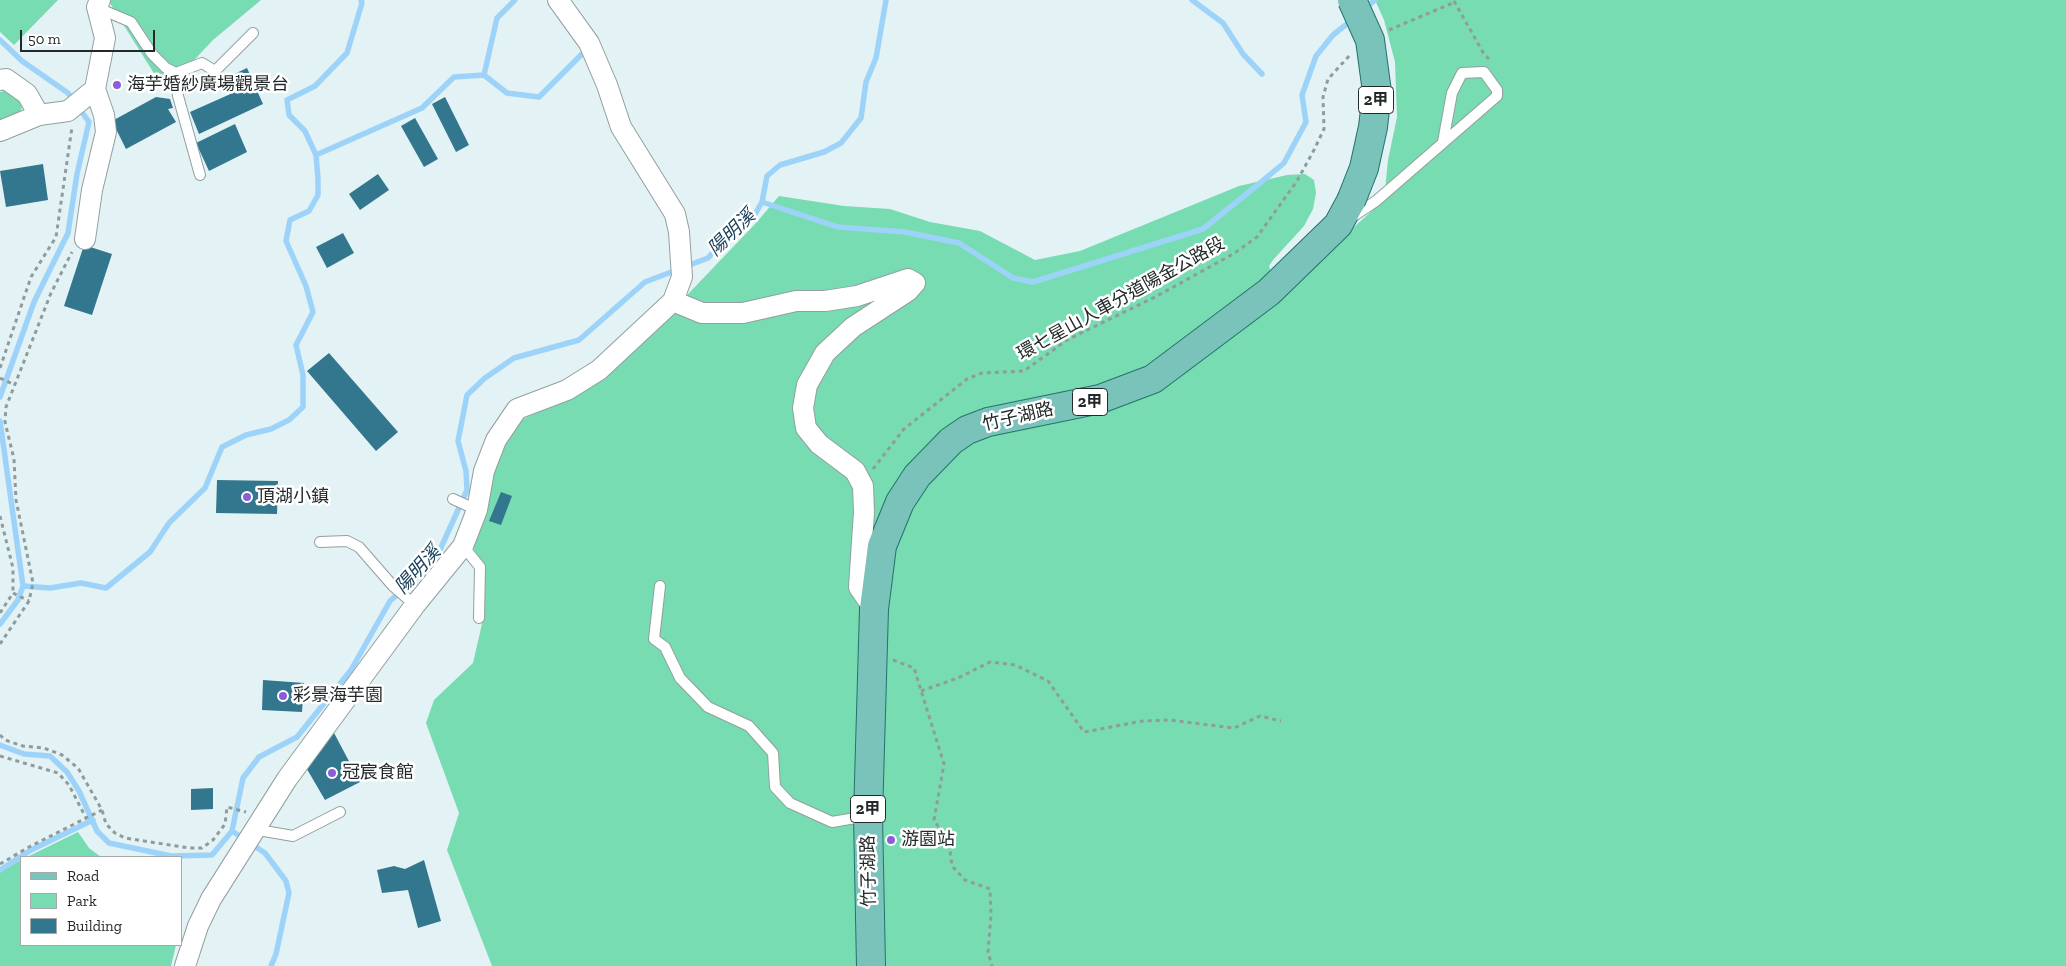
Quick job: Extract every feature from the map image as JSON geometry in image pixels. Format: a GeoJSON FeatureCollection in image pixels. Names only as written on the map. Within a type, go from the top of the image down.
{"type":"FeatureCollection","features":[{"type":"Feature","properties":{"kind":"main road","name":"竹子湖路"},"geometry":{"type":"LineString","coordinates":[[871,966],[868,816],[871,651],[882,546],[900,502],[917,476],[951,441],[967,430],[988,422],[1100,399],[1153,379],[1269,292],[1338,225],[1351,201],[1364,168],[1374,127],[1377,92],[1370,40],[1352,0]]}},
{"type":"Feature","properties":{"kind":"street"},"geometry":{"type":"LineString","coordinates":[[186,966],[198,926],[212,899],[287,779],[412,602],[463,546],[477,510],[484,471],[496,440],[517,409],[566,390],[599,370],[673,301],[682,267],[679,232],[674,214],[621,127],[607,85],[589,43],[569,12],[558,0]]}},
{"type":"Feature","properties":{"kind":"street"},"geometry":{"type":"LineString","coordinates":[[0,131],[39,115],[70,110],[92,93],[105,38],[98,4]]}},
{"type":"Feature","properties":{"kind":"street"},"geometry":{"type":"LineString","coordinates":[[0,80],[6,79],[27,94],[39,115]]}},
{"type":"Feature","properties":{"kind":"street"},"geometry":{"type":"LineString","coordinates":[[85,239],[92,190],[106,132],[104,115],[92,93]]}},
{"type":"Feature","properties":{"kind":"street"},"geometry":{"type":"LineString","coordinates":[[673,301],[702,313],[743,313],[796,302],[825,301],[857,296],[908,279],[915,283],[908,291],[853,327],[825,353],[807,385],[803,408],[806,428],[819,444],[855,471],[863,486],[864,512],[859,587],[874,609]]}},
{"type":"Feature","properties":{"kind":"lane"},"geometry":{"type":"LineString","coordinates":[[98,4],[131,22],[152,54],[166,68],[176,73],[202,63],[214,71],[253,33]]}},
{"type":"Feature","properties":{"kind":"lane"},"geometry":{"type":"LineString","coordinates":[[1338,225],[1376,201],[1497,96],[1497,90],[1484,72],[1462,73],[1452,92],[1448,124],[1443,142]]}},
{"type":"Feature","properties":{"kind":"lane"},"geometry":{"type":"LineString","coordinates":[[176,73],[178,96],[200,175]]}},
{"type":"Feature","properties":{"kind":"lane"},"geometry":{"type":"LineString","coordinates":[[453,499],[477,510]]}},
{"type":"Feature","properties":{"kind":"lane"},"geometry":{"type":"LineString","coordinates":[[320,542],[347,541],[359,547],[393,586],[412,602]]}},
{"type":"Feature","properties":{"kind":"lane"},"geometry":{"type":"LineString","coordinates":[[463,546],[480,567],[479,618]]}},
{"type":"Feature","properties":{"kind":"lane"},"geometry":{"type":"LineString","coordinates":[[660,586],[654,639],[665,647],[680,678],[708,707],[749,726],[773,752],[775,787],[790,804],[832,822],[868,816]]}},
{"type":"Feature","properties":{"kind":"lane"},"geometry":{"type":"LineString","coordinates":[[251,836],[264,831],[293,836],[340,812]]}},
{"type":"Feature","properties":{"kind":"path"},"geometry":{"type":"LineString","coordinates":[[1382,34],[1454,1],[1484,54],[1492,61],[1484,72]]}},
{"type":"Feature","properties":{"kind":"path","name":"環七星山人車分道陽金公路段"},"geometry":{"type":"LineString","coordinates":[[863,486],[877,463],[904,429],[967,379],[982,373],[1024,371],[1067,340],[1157,296],[1234,254],[1257,237],[1297,181],[1314,150],[1324,129],[1323,97],[1328,79],[1340,63],[1354,51]]}},
{"type":"Feature","properties":{"kind":"path"},"geometry":{"type":"LineString","coordinates":[[0,368],[31,277],[56,237],[73,130],[70,110]]}},
{"type":"Feature","properties":{"kind":"path"},"geometry":{"type":"LineString","coordinates":[[0,378],[13,384],[6,407],[5,422],[14,459],[16,500],[33,583],[30,601],[0,644]]}},
{"type":"Feature","properties":{"kind":"path"},"geometry":{"type":"LineString","coordinates":[[0,516],[13,568],[13,593],[0,613]]}},
{"type":"Feature","properties":{"kind":"path"},"geometry":{"type":"LineString","coordinates":[[13,593],[30,601]]}},
{"type":"Feature","properties":{"kind":"path"},"geometry":{"type":"LineString","coordinates":[[871,651],[914,668],[944,764],[934,820],[949,843],[952,866],[965,880],[990,889],[991,915],[988,952],[992,966]]}},
{"type":"Feature","properties":{"kind":"path"},"geometry":{"type":"LineString","coordinates":[[921,691],[958,678],[990,662],[1015,665],[1048,681],[1084,732],[1143,721],[1170,720],[1234,728],[1260,716],[1281,721]]}},
{"type":"Feature","properties":{"kind":"path"},"geometry":{"type":"LineString","coordinates":[[0,735],[5,740],[23,746],[44,748],[62,755],[78,768],[102,810],[106,824],[115,833],[125,838],[202,848],[213,840],[225,824],[228,807],[244,810]]}},
{"type":"Feature","properties":{"kind":"path"},"geometry":{"type":"LineString","coordinates":[[0,756],[58,773],[69,785],[86,818]]}},
{"type":"Feature","properties":{"kind":"path"},"geometry":{"type":"LineString","coordinates":[[0,864],[102,810]]}},
{"type":"Feature","properties":{"kind":"green space"},"geometry":{"type":"Polygon","coordinates":[[[0,0],[58,0],[14,45],[0,32],[0,0]]]}},
{"type":"Feature","properties":{"kind":"green space"},"geometry":{"type":"Polygon","coordinates":[[[108,0],[261,0],[213,40],[165,91],[108,0]]]}},
{"type":"Feature","properties":{"kind":"green space"},"geometry":{"type":"Polygon","coordinates":[[[1375,0],[2066,0],[2066,966],[492,966],[447,850],[459,813],[426,723],[434,700],[473,663],[484,615],[473,542],[492,476],[505,444],[519,421],[570,397],[669,314],[756,223],[779,196],[844,206],[890,209],[930,222],[980,231],[1035,260],[1080,251],[1239,186],[1287,175],[1305,174],[1314,180],[1316,193],[1313,209],[1304,226],[1269,266],[1272,275],[1344,236],[1384,200],[1388,160],[1397,117],[1395,62],[1384,20],[1375,0]]]}},
{"type":"Feature","properties":{"kind":"green space"},"geometry":{"type":"Polygon","coordinates":[[[8,90],[23,103],[20,114],[6,121],[0,119],[0,92],[8,90]]]}},
{"type":"Feature","properties":{"kind":"green space"},"geometry":{"type":"Polygon","coordinates":[[[78,832],[89,848],[100,856],[29,856],[78,832]]]}},
{"type":"Feature","properties":{"kind":"green space"},"geometry":{"type":"Polygon","coordinates":[[[20,861],[20,946],[176,946],[171,966],[0,966],[0,872],[20,861]]]}},
{"type":"Feature","properties":{"kind":"building"},"geometry":{"type":"Polygon","coordinates":[[[247,68],[263,104],[199,134],[190,112],[235,92],[228,77],[247,68]]]}},
{"type":"Feature","properties":{"kind":"building"},"geometry":{"type":"Polygon","coordinates":[[[156,97],[170,99],[173,108],[168,109],[176,122],[126,149],[112,121],[156,97]]]}},
{"type":"Feature","properties":{"kind":"building"},"geometry":{"type":"Polygon","coordinates":[[[445,97],[469,145],[456,152],[432,104],[445,97]]]}},
{"type":"Feature","properties":{"kind":"building"},"geometry":{"type":"Polygon","coordinates":[[[415,118],[438,159],[424,167],[401,126],[415,118]]]}},
{"type":"Feature","properties":{"kind":"building"},"geometry":{"type":"Polygon","coordinates":[[[235,124],[247,152],[209,171],[196,143],[235,124]]]}},
{"type":"Feature","properties":{"kind":"building"},"geometry":{"type":"Polygon","coordinates":[[[43,164],[48,200],[6,207],[0,171],[43,164]]]}},
{"type":"Feature","properties":{"kind":"building"},"geometry":{"type":"Polygon","coordinates":[[[378,174],[389,190],[360,210],[349,194],[378,174]]]}},
{"type":"Feature","properties":{"kind":"building"},"geometry":{"type":"Polygon","coordinates":[[[343,233],[354,253],[327,268],[316,247],[343,233]]]}},
{"type":"Feature","properties":{"kind":"building"},"geometry":{"type":"Polygon","coordinates":[[[84,245],[112,254],[92,315],[64,306],[84,245]]]}},
{"type":"Feature","properties":{"kind":"building"},"geometry":{"type":"Polygon","coordinates":[[[329,353],[398,432],[376,451],[307,371],[329,353]]]}},
{"type":"Feature","properties":{"kind":"building","name":"頂湖小鎮"},"geometry":{"type":"Polygon","coordinates":[[[217,480],[278,481],[277,514],[216,513],[217,480]]]}},
{"type":"Feature","properties":{"kind":"building"},"geometry":{"type":"Polygon","coordinates":[[[501,492],[512,496],[501,525],[489,521],[501,492]]]}},
{"type":"Feature","properties":{"kind":"building","name":"彩景海芋園"},"geometry":{"type":"Polygon","coordinates":[[[263,680],[304,683],[302,712],[262,710],[263,680]]]}},
{"type":"Feature","properties":{"kind":"building","name":"冠宸食館"},"geometry":{"type":"Polygon","coordinates":[[[333,731],[360,782],[325,800],[304,764],[333,731]]]}},
{"type":"Feature","properties":{"kind":"building"},"geometry":{"type":"Polygon","coordinates":[[[213,788],[213,809],[191,810],[191,789],[213,788]]]}},
{"type":"Feature","properties":{"kind":"building"},"geometry":{"type":"Polygon","coordinates":[[[424,860],[441,921],[418,928],[408,890],[382,893],[377,870],[394,866],[405,869],[424,860]]]}},
{"type":"Feature","properties":{"kind":"waterway"},"geometry":{"type":"LineString","coordinates":[[23,586],[50,588],[81,583],[106,588],[150,552],[169,523],[205,488],[222,447],[246,435],[271,429],[289,420],[303,407],[303,375],[296,345],[313,312],[306,286],[286,241],[290,220],[309,211],[318,195],[318,179],[316,155],[305,131],[289,115],[287,100],[315,86],[347,53],[362,3],[361,0]]}},
{"type":"Feature","properties":{"kind":"waterway"},"geometry":{"type":"LineString","coordinates":[[484,75],[497,18],[515,0]]}},
{"type":"Feature","properties":{"kind":"waterway","name":"陽明溪"},"geometry":{"type":"LineString","coordinates":[[271,966],[276,954],[289,893],[286,881],[265,853],[232,831],[243,778],[259,757],[297,737],[351,670],[390,601],[417,577],[439,552],[467,490],[466,471],[458,441],[467,395],[485,378],[514,358],[579,340],[645,282],[708,258],[730,233],[754,216],[762,202],[767,176],[780,165],[824,152],[841,143],[861,118],[866,82],[876,58],[886,0]]}},
{"type":"Feature","properties":{"kind":"waterway"},"geometry":{"type":"LineString","coordinates":[[1192,0],[1223,23],[1243,54],[1262,74]]}},
{"type":"Feature","properties":{"kind":"waterway"},"geometry":{"type":"LineString","coordinates":[[1364,9],[1375,0]]}},
{"type":"Feature","properties":{"kind":"waterway"},"geometry":{"type":"LineString","coordinates":[[762,202],[838,227],[905,232],[959,243],[1013,278],[1033,282],[1203,229],[1260,183],[1284,163],[1306,122],[1302,95],[1316,56],[1333,35],[1353,19]]}},
{"type":"Feature","properties":{"kind":"waterway"},"geometry":{"type":"LineString","coordinates":[[0,40],[22,61],[68,93],[89,122],[77,174],[68,233],[34,302],[0,397]]}},
{"type":"Feature","properties":{"kind":"waterway"},"geometry":{"type":"LineString","coordinates":[[316,155],[422,108],[454,77],[484,75],[507,93],[539,97],[583,53]]}},
{"type":"Feature","properties":{"kind":"waterway"},"geometry":{"type":"LineString","coordinates":[[0,421],[23,586],[18,600],[0,624]]}},
{"type":"Feature","properties":{"kind":"waterway"},"geometry":{"type":"LineString","coordinates":[[0,745],[24,754],[50,756],[67,772],[79,791],[97,831],[109,843],[171,856],[212,855],[232,831]]}},
{"type":"Feature","properties":{"kind":"waterway"},"geometry":{"type":"LineString","coordinates":[[22,856],[93,820]]}},
{"type":"Feature","properties":{"kind":"waterway"},"geometry":{"type":"LineString","coordinates":[[0,870],[20,857]]}},
{"type":"Feature","properties":{"kind":"place","name":"海芋婚紗廣場觀景台"},"geometry":{"type":"Point","coordinates":[117,85]}},
{"type":"Feature","properties":{"kind":"place","name":"頂湖小鎮"},"geometry":{"type":"Point","coordinates":[247,497]}},
{"type":"Feature","properties":{"kind":"place","name":"彩景海芋園"},"geometry":{"type":"Point","coordinates":[283,696]}},
{"type":"Feature","properties":{"kind":"place","name":"冠宸食館"},"geometry":{"type":"Point","coordinates":[332,773]}},
{"type":"Feature","properties":{"kind":"place","name":"游園站"},"geometry":{"type":"Point","coordinates":[891,840]}}]}
